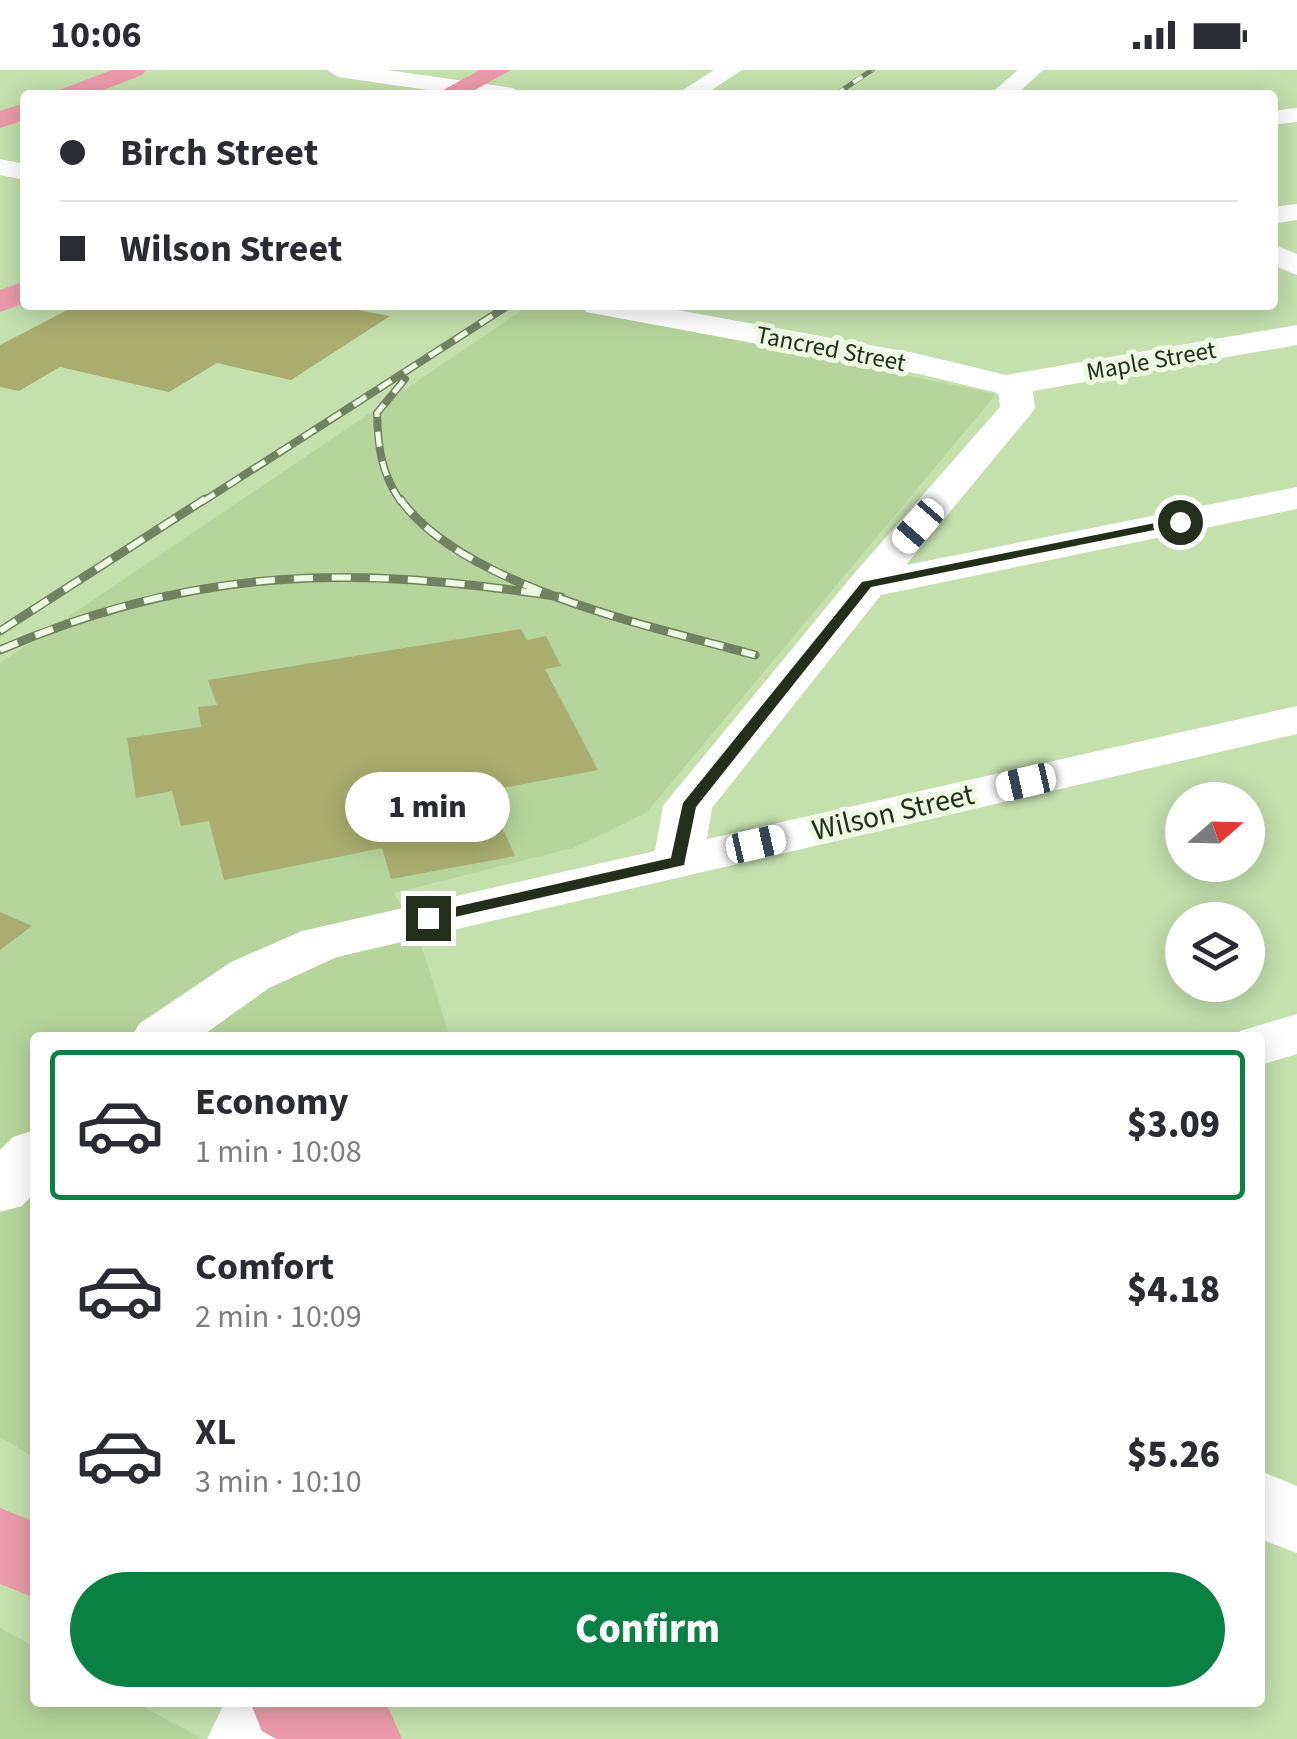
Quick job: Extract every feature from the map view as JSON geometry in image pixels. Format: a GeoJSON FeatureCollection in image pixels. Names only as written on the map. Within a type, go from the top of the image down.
{"type":"FeatureCollection","features":[{"type":"Feature","properties":{"kind":"main road"},"geometry":{"type":"LineString","coordinates":[[84,90],[134,70]]}},
{"type":"Feature","properties":{"kind":"main road"},"geometry":{"type":"LineString","coordinates":[[457,90],[499,70]]}},
{"type":"Feature","properties":{"kind":"main road"},"geometry":{"type":"LineString","coordinates":[[0,1544],[30,1559]]}},
{"type":"Feature","properties":{"kind":"main road"},"geometry":{"type":"LineString","coordinates":[[301,1707],[359,1739]]}},
{"type":"Feature","properties":{"kind":"street"},"geometry":{"type":"LineString","coordinates":[[338,70],[443,90]]}},
{"type":"Feature","properties":{"kind":"street"},"geometry":{"type":"LineString","coordinates":[[696,90],[732,70]]}},
{"type":"Feature","properties":{"kind":"street"},"geometry":{"type":"LineString","coordinates":[[1007,90],[1029,72],[1054,71]]}},
{"type":"Feature","properties":{"kind":"street","name":"Tancred Street"},"geometry":{"type":"LineString","coordinates":[[659,310],[710,314],[1006,385]]}},
{"type":"Feature","properties":{"kind":"street","name":"Maple Street"},"geometry":{"type":"LineString","coordinates":[[1006,385],[1297,334]]}},
{"type":"Feature","properties":{"kind":"street"},"geometry":{"type":"LineString","coordinates":[[678,861],[688,806],[867,584],[1018,408],[1016,391],[1006,385]]}},
{"type":"Feature","properties":{"kind":"street"},"geometry":{"type":"LineString","coordinates":[[867,584],[1297,498]]}},
{"type":"Feature","properties":{"kind":"street","name":"Wilson Street"},"geometry":{"type":"LineString","coordinates":[[168,1032],[250,975],[321,943],[1297,720]]}},
{"type":"Feature","properties":{"kind":"street"},"geometry":{"type":"LineString","coordinates":[[1265,1044],[1297,1034]]}},
{"type":"Feature","properties":{"kind":"street"},"geometry":{"type":"LineString","coordinates":[[0,1189],[30,1158]]}},
{"type":"Feature","properties":{"kind":"street"},"geometry":{"type":"LineString","coordinates":[[1265,1506],[1297,1520]]}},
{"type":"Feature","properties":{"kind":"street"},"geometry":{"type":"LineString","coordinates":[[248,1739],[270,1707]]}},
{"type":"Feature","properties":{"kind":"shaded area"},"geometry":{"type":"Polygon","coordinates":[[[523,310],[590,310],[996,394],[647,812],[573,848],[394,893],[419,938],[448,1032],[30,1032],[30,1455],[0,1437],[0,663],[523,310]]]}},
{"type":"Feature","properties":{"kind":"shaded area"},"geometry":{"type":"Polygon","coordinates":[[[0,1628],[30,1644],[30,1707],[143,1707],[203,1739],[0,1739],[0,1628]]]}},
{"type":"Feature","properties":{"kind":"building"},"geometry":{"type":"Polygon","coordinates":[[[67,310],[357,310],[390,316],[291,380],[217,363],[169,392],[60,367],[19,391],[0,387],[0,345],[67,310]]]}},
{"type":"Feature","properties":{"kind":"building"},"geometry":{"type":"Polygon","coordinates":[[[521,629],[527,640],[546,636],[561,666],[545,669],[598,770],[486,791],[515,856],[391,879],[382,848],[224,880],[209,821],[181,826],[172,791],[136,798],[127,738],[201,727],[198,707],[217,705],[208,680],[521,629]]]}},
{"type":"Feature","properties":{"kind":"building"},"geometry":{"type":"Polygon","coordinates":[[[0,912],[32,926],[0,950],[0,912]]]}},
{"type":"Feature","properties":{"kind":"railway"},"geometry":{"type":"LineString","coordinates":[[842,90],[872,70]]}},
{"type":"Feature","properties":{"kind":"railway"},"geometry":{"type":"LineString","coordinates":[[202,502],[501,310]]}},
{"type":"Feature","properties":{"kind":"railway"},"geometry":{"type":"LineString","coordinates":[[401,502],[382,460],[377,413],[405,379]]}},
{"type":"Feature","properties":{"kind":"railway"},"geometry":{"type":"LineString","coordinates":[[0,631],[205,499]]}},
{"type":"Feature","properties":{"kind":"railway"},"geometry":{"type":"LineString","coordinates":[[400,499],[429,530],[468,557],[553,596]]}},
{"type":"Feature","properties":{"kind":"railway"},"geometry":{"type":"LineString","coordinates":[[0,650],[72,622],[141,602],[276,580],[414,580],[553,596]]}},
{"type":"Feature","properties":{"kind":"railway"},"geometry":{"type":"LineString","coordinates":[[553,596],[561,597]]}},
{"type":"Feature","properties":{"kind":"railway"},"geometry":{"type":"LineString","coordinates":[[553,596],[755,655]]}},
{"type":"Feature","properties":{"kind":"route"},"geometry":{"type":"LineString","coordinates":[[428,918],[678,861],[688,806],[867,584],[1180,522]]}}]}
